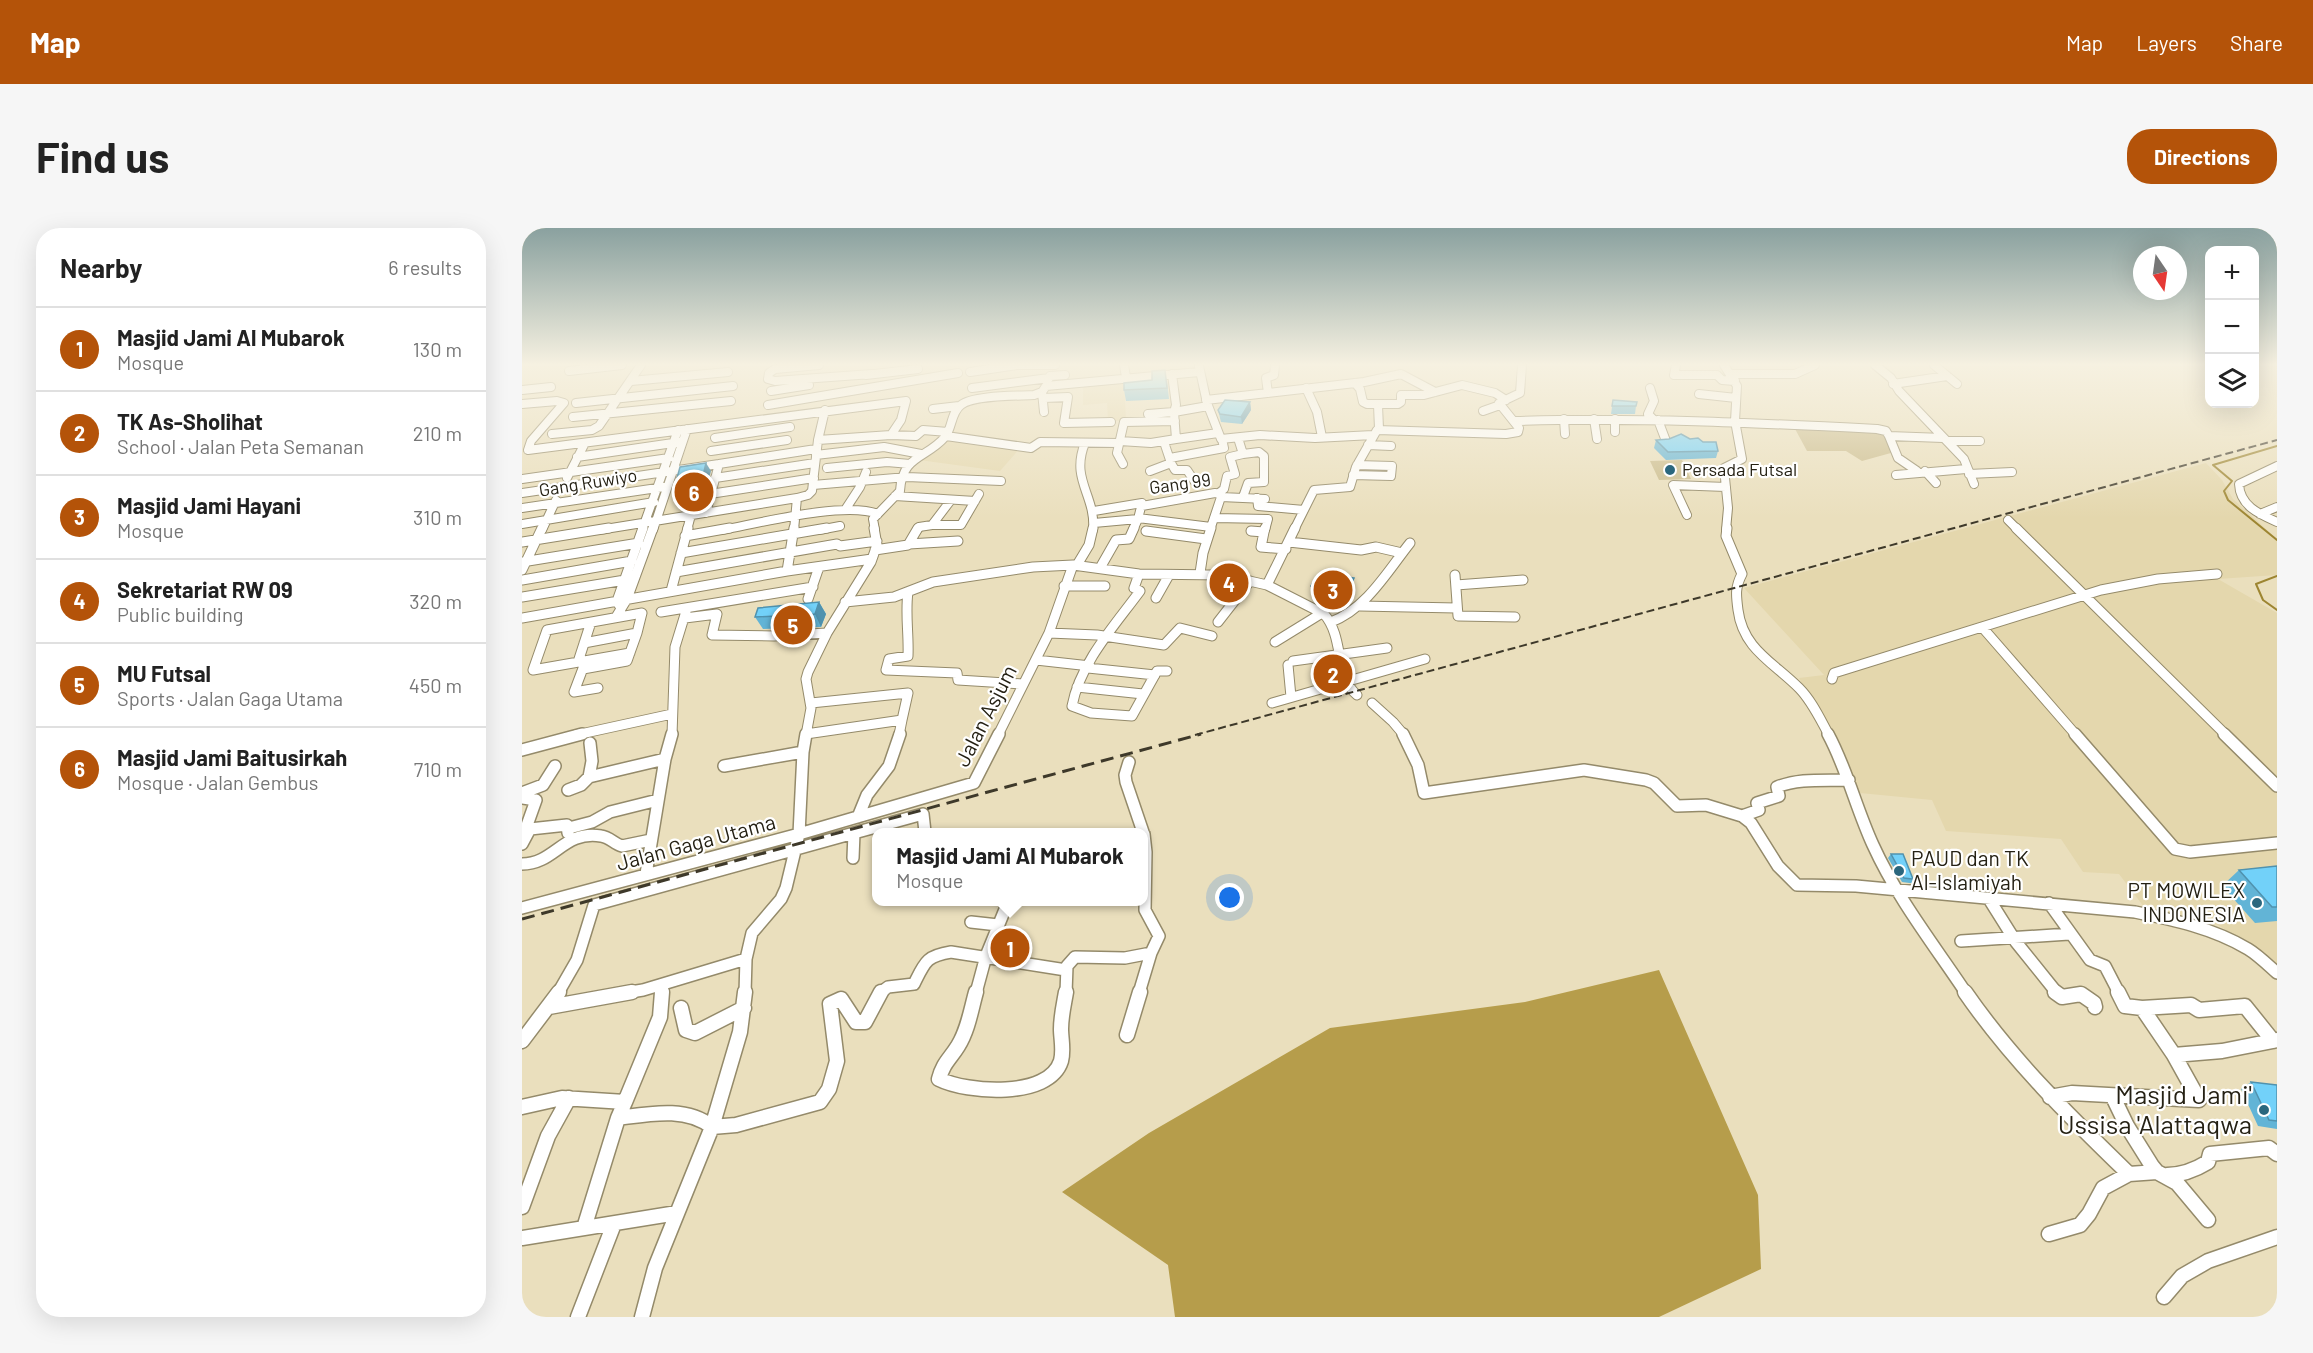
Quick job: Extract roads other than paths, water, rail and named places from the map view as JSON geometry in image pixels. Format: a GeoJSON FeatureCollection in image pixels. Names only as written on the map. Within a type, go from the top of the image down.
{"type":"FeatureCollection","features":[{"type":"Feature","properties":{"kind":"street"},"geometry":{"type":"LineString","coordinates":[[553,416],[531,441],[528,450],[781,416]]}},
{"type":"Feature","properties":{"kind":"street"},"geometry":{"type":"LineString","coordinates":[[573,417],[594,416]]}},
{"type":"Feature","properties":{"kind":"street"},"geometry":{"type":"LineString","coordinates":[[552,434],[597,428],[608,416]]}},
{"type":"Feature","properties":{"kind":"street"},"geometry":{"type":"LineString","coordinates":[[784,454],[793,416]]}},
{"type":"Feature","properties":{"kind":"street"},"geometry":{"type":"LineString","coordinates":[[522,542],[797,498],[810,493],[822,416]]}},
{"type":"Feature","properties":{"kind":"street"},"geometry":{"type":"LineString","coordinates":[[894,431],[902,416]]}},
{"type":"Feature","properties":{"kind":"street"},"geometry":{"type":"LineString","coordinates":[[875,550],[873,521],[902,487],[902,475],[910,464],[947,434],[955,416]]}},
{"type":"Feature","properties":{"kind":"street"},"geometry":{"type":"LineString","coordinates":[[1064,416],[1065,424],[1111,423]]}},
{"type":"Feature","properties":{"kind":"street"},"geometry":{"type":"LineString","coordinates":[[1174,416],[1176,439]]}},
{"type":"Feature","properties":{"kind":"street"},"geometry":{"type":"LineString","coordinates":[[1150,471],[1171,461],[1224,448],[1212,416]]}},
{"type":"Feature","properties":{"kind":"street"},"geometry":{"type":"LineString","coordinates":[[1318,416],[1322,437]]}},
{"type":"Feature","properties":{"kind":"street"},"geometry":{"type":"LineString","coordinates":[[1267,585],[1316,489],[1347,489],[1350,487],[1357,465],[1376,432],[1377,416]]}},
{"type":"Feature","properties":{"kind":"street"},"geometry":{"type":"LineString","coordinates":[[715,478],[894,431],[916,436],[923,430],[1031,448],[1039,442],[1164,442],[1220,436],[1238,438],[1260,435],[1322,437],[1376,432],[1514,434],[1520,430],[1511,416]]}},
{"type":"Feature","properties":{"kind":"street"},"geometry":{"type":"LineString","coordinates":[[1650,416],[1656,420],[1666,441]]}},
{"type":"Feature","properties":{"kind":"street"},"geometry":{"type":"LineString","coordinates":[[1735,416],[1742,459],[1724,467],[1726,539],[1742,576],[1735,588],[1740,625],[1747,640],[1804,693],[1825,726],[1849,780],[1866,830],[1896,890],[1983,1016],[2050,1097],[2129,1174]]}},
{"type":"Feature","properties":{"kind":"street"},"geometry":{"type":"LineString","coordinates":[[1923,416],[1964,459],[1974,484]]}},
{"type":"Feature","properties":{"kind":"street"},"geometry":{"type":"LineString","coordinates":[[1564,419],[1565,434]]}},
{"type":"Feature","properties":{"kind":"street"},"geometry":{"type":"LineString","coordinates":[[1594,419],[1597,439]]}},
{"type":"Feature","properties":{"kind":"street"},"geometry":{"type":"LineString","coordinates":[[1514,421],[1615,419],[1877,429],[1886,431],[1896,454],[1905,466],[1923,472],[1936,483]]}},
{"type":"Feature","properties":{"kind":"street"},"geometry":{"type":"LineString","coordinates":[[1615,419],[1615,432]]}},
{"type":"Feature","properties":{"kind":"street"},"geometry":{"type":"LineString","coordinates":[[1123,464],[1117,453],[1124,422],[1175,421]]}},
{"type":"Feature","properties":{"kind":"street"},"geometry":{"type":"LineString","coordinates":[[705,466],[719,425]]}},
{"type":"Feature","properties":{"kind":"street"},"geometry":{"type":"LineString","coordinates":[[715,438],[790,427]]}},
{"type":"Feature","properties":{"kind":"street"},"geometry":{"type":"LineString","coordinates":[[616,617],[641,546],[663,472],[683,429]]}},
{"type":"Feature","properties":{"kind":"street"},"geometry":{"type":"LineString","coordinates":[[1889,436],[1980,441]]}},
{"type":"Feature","properties":{"kind":"street"},"geometry":{"type":"LineString","coordinates":[[1238,438],[1243,454]]}},
{"type":"Feature","properties":{"kind":"street"},"geometry":{"type":"LineString","coordinates":[[711,451],[787,440]]}},
{"type":"Feature","properties":{"kind":"street"},"geometry":{"type":"LineString","coordinates":[[576,457],[678,442]]}},
{"type":"Feature","properties":{"kind":"street"},"geometry":{"type":"LineString","coordinates":[[622,600],[625,580],[632,561],[657,521],[673,471],[678,442]]}},
{"type":"Feature","properties":{"kind":"street"},"geometry":{"type":"LineString","coordinates":[[1164,442],[1175,470],[1187,470],[1195,482]]}},
{"type":"Feature","properties":{"kind":"street"},"geometry":{"type":"LineString","coordinates":[[523,565],[585,443]]}},
{"type":"Feature","properties":{"kind":"street"},"geometry":{"type":"LineString","coordinates":[[1085,443],[1078,457],[1080,480],[1090,496],[1094,511]]}},
{"type":"Feature","properties":{"kind":"street"},"geometry":{"type":"LineString","coordinates":[[1368,445],[1391,446]]}},
{"type":"Feature","properties":{"kind":"street"},"geometry":{"type":"LineString","coordinates":[[845,510],[853,501],[864,478],[872,448]]}},
{"type":"Feature","properties":{"kind":"street"},"geometry":{"type":"LineString","coordinates":[[522,493],[784,454],[893,448],[921,454]]}},
{"type":"Feature","properties":{"kind":"street"},"geometry":{"type":"LineString","coordinates":[[1200,573],[1200,560],[1220,495],[1227,476],[1234,474],[1230,457],[1263,453],[1264,482]]}},
{"type":"Feature","properties":{"kind":"street"},"geometry":{"type":"LineString","coordinates":[[522,479],[669,458]]}},
{"type":"Feature","properties":{"kind":"street"},"geometry":{"type":"LineString","coordinates":[[706,513],[718,464]]}},
{"type":"Feature","properties":{"kind":"street"},"geometry":{"type":"LineString","coordinates":[[827,468],[869,464],[910,464]]}},
{"type":"Feature","properties":{"kind":"street"},"geometry":{"type":"LineString","coordinates":[[1353,475],[1391,476],[1391,466],[1357,465]]}},
{"type":"Feature","properties":{"kind":"street"},"geometry":{"type":"LineString","coordinates":[[2277,466],[2239,484],[2242,499],[2260,514],[2277,522]]}},
{"type":"Feature","properties":{"kind":"street"},"geometry":{"type":"LineString","coordinates":[[1896,474],[2012,472]]}},
{"type":"Feature","properties":{"kind":"street"},"geometry":{"type":"LineString","coordinates":[[710,494],[902,475],[1001,481]]}},
{"type":"Feature","properties":{"kind":"street"},"geometry":{"type":"LineString","coordinates":[[1243,497],[1248,483],[1270,483],[1262,501]]}},
{"type":"Feature","properties":{"kind":"street"},"geometry":{"type":"LineString","coordinates":[[1687,515],[1673,485],[1726,487]]}},
{"type":"Feature","properties":{"kind":"street","name":"Gang Ruwiyo"},"geometry":{"type":"LineString","coordinates":[[522,508],[668,486]]}},
{"type":"Feature","properties":{"kind":"street","name":"Gang 99"},"geometry":{"type":"LineString","coordinates":[[1094,511],[1140,502],[1142,506],[1220,495],[1243,497],[1304,510]]}},
{"type":"Feature","properties":{"kind":"street"},"geometry":{"type":"LineString","coordinates":[[895,496],[951,500],[977,497],[961,525],[919,526],[909,544]]}},
{"type":"Feature","properties":{"kind":"street"},"geometry":{"type":"LineString","coordinates":[[787,571],[794,534],[797,498]]}},
{"type":"Feature","properties":{"kind":"street"},"geometry":{"type":"LineString","coordinates":[[932,525],[951,500]]}},
{"type":"Feature","properties":{"kind":"street"},"geometry":{"type":"LineString","coordinates":[[522,524],[654,502]]}},
{"type":"Feature","properties":{"kind":"street"},"geometry":{"type":"LineString","coordinates":[[1100,568],[1116,540],[1129,539],[1142,506]]}},
{"type":"Feature","properties":{"kind":"street"},"geometry":{"type":"LineString","coordinates":[[2260,514],[2277,507]]}},
{"type":"Feature","properties":{"kind":"street"},"geometry":{"type":"LineString","coordinates":[[685,536],[845,510],[868,510],[878,514]]}},
{"type":"Feature","properties":{"kind":"street","name":"Jalan Asjum"},"geometry":{"type":"LineString","coordinates":[[799,834],[974,783],[1049,633],[1064,586],[1093,533],[1094,511]]}},
{"type":"Feature","properties":{"kind":"street"},"geometry":{"type":"LineString","coordinates":[[671,591],[691,515]]}},
{"type":"Feature","properties":{"kind":"street","name":"Gang 99"},"geometry":{"type":"LineString","coordinates":[[1094,523],[1138,518],[1212,522],[1268,519],[1264,532]]}},
{"type":"Feature","properties":{"kind":"street"},"geometry":{"type":"LineString","coordinates":[[2008,520],[2277,786]]}},
{"type":"Feature","properties":{"kind":"street"},"geometry":{"type":"LineString","coordinates":[[681,553],[840,526]]}},
{"type":"Feature","properties":{"kind":"street"},"geometry":{"type":"LineString","coordinates":[[1146,531],[1206,539]]}},
{"type":"Feature","properties":{"kind":"street"},"geometry":{"type":"LineString","coordinates":[[1251,531],[1264,532],[1261,547],[1288,545],[1361,550],[1376,547],[1402,553]]}},
{"type":"Feature","properties":{"kind":"street"},"geometry":{"type":"LineString","coordinates":[[522,618],[726,581],[819,567],[875,550],[909,544],[958,541]]}},
{"type":"Feature","properties":{"kind":"street"},"geometry":{"type":"LineString","coordinates":[[1331,622],[1342,619],[1360,606],[1410,543]]}},
{"type":"Feature","properties":{"kind":"street"},"geometry":{"type":"LineString","coordinates":[[676,572],[837,544],[875,550]]}},
{"type":"Feature","properties":{"kind":"street"},"geometry":{"type":"LineString","coordinates":[[523,565],[641,546]]}},
{"type":"Feature","properties":{"kind":"street","name":"Jalan Gaga Utama"},"geometry":{"type":"LineString","coordinates":[[522,908],[799,834],[803,752],[811,703],[806,679],[827,633],[875,550]]}},
{"type":"Feature","properties":{"kind":"street"},"geometry":{"type":"LineString","coordinates":[[522,580],[632,561]]}},
{"type":"Feature","properties":{"kind":"street"},"geometry":{"type":"LineString","coordinates":[[845,602],[894,597],[933,582],[1006,570],[1075,565],[1139,574],[1200,573],[1250,581],[1267,585],[1322,613],[1331,622],[1339,640],[1339,654],[1346,680],[1350,689],[1357,695]]}},
{"type":"Feature","properties":{"kind":"street"},"geometry":{"type":"LineString","coordinates":[[808,598],[819,567]]}},
{"type":"Feature","properties":{"kind":"street"},"geometry":{"type":"LineString","coordinates":[[1139,574],[1134,588],[1140,591],[1107,636],[1077,687],[1071,703],[1076,710],[1132,716],[1158,670],[1167,670]]}},
{"type":"Feature","properties":{"kind":"street"},"geometry":{"type":"LineString","coordinates":[[1156,598],[1169,574]]}},
{"type":"Feature","properties":{"kind":"street"},"geometry":{"type":"LineString","coordinates":[[1832,679],[1834,673],[2084,595],[2158,579],[2217,574]]}},
{"type":"Feature","properties":{"kind":"street"},"geometry":{"type":"LineString","coordinates":[[522,597],[625,580]]}},
{"type":"Feature","properties":{"kind":"street"},"geometry":{"type":"LineString","coordinates":[[1515,617],[1458,616],[1455,580],[1523,580]]}},
{"type":"Feature","properties":{"kind":"street"},"geometry":{"type":"LineString","coordinates":[[720,603],[726,581]]}},
{"type":"Feature","properties":{"kind":"street"},"geometry":{"type":"LineString","coordinates":[[1218,622],[1250,581]]}},
{"type":"Feature","properties":{"kind":"street"},"geometry":{"type":"LineString","coordinates":[[1064,586],[1105,586]]}},
{"type":"Feature","properties":{"kind":"street"},"geometry":{"type":"LineString","coordinates":[[686,613],[720,603],[813,587]]}},
{"type":"Feature","properties":{"kind":"street"},"geometry":{"type":"LineString","coordinates":[[908,592],[905,615],[909,639],[908,656],[889,659],[885,670],[957,673],[958,680],[1023,684]]}},
{"type":"Feature","properties":{"kind":"street"},"geometry":{"type":"LineString","coordinates":[[1360,606],[1456,608]]}},
{"type":"Feature","properties":{"kind":"street"},"geometry":{"type":"LineString","coordinates":[[661,612],[717,614],[711,634],[713,635],[774,636],[827,633]]}},
{"type":"Feature","properties":{"kind":"street"},"geometry":{"type":"LineString","coordinates":[[642,613],[627,661],[532,670],[547,630],[616,617],[642,613]]}},
{"type":"Feature","properties":{"kind":"street"},"geometry":{"type":"LineString","coordinates":[[646,874],[664,759],[672,734],[675,647],[686,613]]}},
{"type":"Feature","properties":{"kind":"street"},"geometry":{"type":"LineString","coordinates":[[1275,642],[1322,613]]}},
{"type":"Feature","properties":{"kind":"street"},"geometry":{"type":"LineString","coordinates":[[591,622],[584,643],[582,664],[574,692],[598,688]]}},
{"type":"Feature","properties":{"kind":"street"},"geometry":{"type":"LineString","coordinates":[[1049,633],[1107,636],[1164,645],[1180,627],[1212,636]]}},
{"type":"Feature","properties":{"kind":"street"},"geometry":{"type":"LineString","coordinates":[[1982,627],[2175,849],[2190,852],[2277,843]]}},
{"type":"Feature","properties":{"kind":"street"},"geometry":{"type":"LineString","coordinates":[[584,643],[637,633]]}},
{"type":"Feature","properties":{"kind":"street"},"geometry":{"type":"LineString","coordinates":[[1291,697],[1290,663],[1387,648]]}},
{"type":"Feature","properties":{"kind":"street"},"geometry":{"type":"LineString","coordinates":[[1272,703],[1425,659]]}},
{"type":"Feature","properties":{"kind":"street"},"geometry":{"type":"LineString","coordinates":[[1036,660],[1155,675]]}},
{"type":"Feature","properties":{"kind":"street"},"geometry":{"type":"LineString","coordinates":[[858,817],[867,795],[889,766],[900,733],[912,671]]}},
{"type":"Feature","properties":{"kind":"street"},"geometry":{"type":"LineString","coordinates":[[1077,687],[1143,694]]}},
{"type":"Feature","properties":{"kind":"street"},"geometry":{"type":"LineString","coordinates":[[811,703],[908,693]]}},
{"type":"Feature","properties":{"kind":"street"},"geometry":{"type":"LineString","coordinates":[[1372,703],[1400,727],[1419,766],[1424,793],[1584,770],[1646,780],[1654,783],[1677,806],[1706,805],[1742,816],[1751,823],[1783,872],[1797,885],[1848,885],[2121,909],[2201,927],[2242,944],[2277,973]]}},
{"type":"Feature","properties":{"kind":"street"},"geometry":{"type":"LineString","coordinates":[[522,750],[603,728],[672,714]]}},
{"type":"Feature","properties":{"kind":"street"},"geometry":{"type":"LineString","coordinates":[[806,734],[902,720]]}},
{"type":"Feature","properties":{"kind":"street"},"geometry":{"type":"LineString","coordinates":[[589,777],[592,761],[590,743]]}},
{"type":"Feature","properties":{"kind":"street"},"geometry":{"type":"LineString","coordinates":[[724,766],[803,752]]}},
{"type":"Feature","properties":{"kind":"street"},"geometry":{"type":"LineString","coordinates":[[568,790],[581,785],[589,777],[664,759]]}},
{"type":"Feature","properties":{"kind":"street"},"geometry":{"type":"LineString","coordinates":[[1129,762],[1125,775],[1126,782],[1141,828]]}},
{"type":"Feature","properties":{"kind":"street"},"geometry":{"type":"LineString","coordinates":[[522,793],[543,785],[555,766]]}},
{"type":"Feature","properties":{"kind":"street"},"geometry":{"type":"LineString","coordinates":[[1742,816],[1759,810],[1757,803],[1779,796],[1777,787],[1785,783],[1818,779],[1849,780]]}},
{"type":"Feature","properties":{"kind":"street"},"geometry":{"type":"LineString","coordinates":[[522,798],[536,799],[525,831],[565,825],[569,828],[592,822],[610,812],[658,800]]}},
{"type":"Feature","properties":{"kind":"street"},"geometry":{"type":"LineString","coordinates":[[872,828],[923,814],[925,828]]}},
{"type":"Feature","properties":{"kind":"street"},"geometry":{"type":"LineString","coordinates":[[566,842],[569,828]]}},
{"type":"Feature","properties":{"kind":"street"},"geometry":{"type":"LineString","coordinates":[[522,1041],[549,1007],[577,960],[594,905],[872,828]]}},
{"type":"Feature","properties":{"kind":"street"},"geometry":{"type":"LineString","coordinates":[[522,844],[530,829]]}},
{"type":"Feature","properties":{"kind":"street"},"geometry":{"type":"LineString","coordinates":[[853,858],[854,833]]}},
{"type":"Feature","properties":{"kind":"street"},"geometry":{"type":"LineString","coordinates":[[642,1317],[655,1268],[712,1127],[740,1032],[744,1008],[746,959],[752,933],[781,899],[786,888],[799,834]]}},
{"type":"Feature","properties":{"kind":"street"},"geometry":{"type":"LineString","coordinates":[[522,864],[540,862],[566,842],[602,835],[614,839],[617,845],[651,840]]}},
{"type":"Feature","properties":{"kind":"street"},"geometry":{"type":"LineString","coordinates":[[1989,899],[2013,937],[2059,996],[2081,993],[2094,1003],[2095,1007]]}},
{"type":"Feature","properties":{"kind":"street"},"geometry":{"type":"LineString","coordinates":[[2049,903],[2069,934],[2090,960],[2105,966],[2125,1006],[2142,1008],[2191,1005],[2199,1010],[2245,1006],[2275,1040],[2222,1051],[2174,1055]]}},
{"type":"Feature","properties":{"kind":"street"},"geometry":{"type":"LineString","coordinates":[[1006,906],[986,956],[965,1032],[957,1048],[943,1065],[941,1081],[949,1084],[1017,1090],[1049,1078],[1060,1066],[1063,1054],[1060,1024],[1064,1006],[1065,970],[1069,961],[1075,957],[1125,958],[1151,953]]}},
{"type":"Feature","properties":{"kind":"street"},"geometry":{"type":"LineString","coordinates":[[1127,1035],[1151,953],[1159,936],[1144,906]]}},
{"type":"Feature","properties":{"kind":"street"},"geometry":{"type":"LineString","coordinates":[[971,922],[998,925]]}},
{"type":"Feature","properties":{"kind":"street"},"geometry":{"type":"LineString","coordinates":[[1961,941],[2069,934]]}},
{"type":"Feature","properties":{"kind":"street"},"geometry":{"type":"LineString","coordinates":[[712,1127],[736,1125],[812,1106],[825,1098],[830,1089],[837,1061],[837,1048],[829,1007],[831,1002],[842,1000],[856,1022],[862,1024],[870,1018],[882,991],[889,987],[903,988],[914,984],[924,964],[932,955],[951,952],[1065,970]]}},
{"type":"Feature","properties":{"kind":"street"},"geometry":{"type":"LineString","coordinates":[[549,1007],[624,995],[746,959]]}},
{"type":"Feature","properties":{"kind":"street"},"geometry":{"type":"LineString","coordinates":[[584,1228],[618,1118],[660,1017],[663,985]]}},
{"type":"Feature","properties":{"kind":"street"},"geometry":{"type":"LineString","coordinates":[[681,1008],[686,1030],[695,1033],[744,1008]]}},
{"type":"Feature","properties":{"kind":"street"},"geometry":{"type":"LineString","coordinates":[[2050,1097],[2072,1093],[2199,1100],[2174,1055],[2142,1008]]}},
{"type":"Feature","properties":{"kind":"street"},"geometry":{"type":"LineString","coordinates":[[2113,1097],[2127,1126],[2161,1174],[2177,1183],[2208,1220]]}},
{"type":"Feature","properties":{"kind":"street"},"geometry":{"type":"LineString","coordinates":[[522,1107],[552,1099],[569,1098],[625,1102]]}},
{"type":"Feature","properties":{"kind":"street"},"geometry":{"type":"LineString","coordinates":[[522,1207],[549,1136],[569,1098]]}},
{"type":"Feature","properties":{"kind":"street"},"geometry":{"type":"LineString","coordinates":[[618,1118],[656,1113],[682,1114],[705,1119],[712,1127]]}},
{"type":"Feature","properties":{"kind":"street"},"geometry":{"type":"LineString","coordinates":[[2049,1234],[2080,1225],[2089,1214],[2103,1188],[2129,1174],[2178,1175],[2194,1171],[2208,1162],[2210,1154],[2252,1148],[2269,1148],[2277,1154]]}},
{"type":"Feature","properties":{"kind":"street"},"geometry":{"type":"LineString","coordinates":[[522,1238],[677,1213]]}},
{"type":"Feature","properties":{"kind":"street"},"geometry":{"type":"LineString","coordinates":[[578,1317],[614,1224]]}},
{"type":"Feature","properties":{"kind":"street"},"geometry":{"type":"LineString","coordinates":[[2164,1297],[2182,1276],[2208,1261],[2277,1237]]}},
{"type":"Feature","properties":{"kind":"waterway"},"geometry":{"type":"LineString","coordinates":[[2277,446],[2213,465],[2232,481],[2224,491],[2228,500],[2277,540]]}},
{"type":"Feature","properties":{"kind":"waterway"},"geometry":{"type":"LineString","coordinates":[[2277,576],[2256,584],[2263,600],[2277,610]]}},
{"type":"Feature","properties":{"kind":"railway"},"geometry":{"type":"LineString","coordinates":[[1195,735],[2277,440]]}},
{"type":"Feature","properties":{"kind":"railway"},"geometry":{"type":"LineString","coordinates":[[522,919],[1201,734]]}},
{"type":"Feature","properties":{"kind":"place","name":"Persada Futsal"},"geometry":{"type":"Point","coordinates":[1670,470]}},
{"type":"Feature","properties":{"kind":"place","name":"Masjid Jami Baitusirkah"},"geometry":{"type":"Point","coordinates":[694,492]}},
{"type":"Feature","properties":{"kind":"place","name":"Sekretariat RW 09"},"geometry":{"type":"Point","coordinates":[1229,583]}},
{"type":"Feature","properties":{"kind":"place","name":"Masjid Jami Hayani"},"geometry":{"type":"Point","coordinates":[1333,590]}},
{"type":"Feature","properties":{"kind":"place","name":"MU Futsal"},"geometry":{"type":"Point","coordinates":[793,625]}},
{"type":"Feature","properties":{"kind":"place","name":"TK As-Sholihat"},"geometry":{"type":"Point","coordinates":[1333,674]}},
{"type":"Feature","properties":{"kind":"place","name":"PAUD dan TK Al-Islamiyah"},"geometry":{"type":"Point","coordinates":[1899,871]}},
{"type":"Feature","properties":{"kind":"place","name":"PT MOWILEX INDONESIA"},"geometry":{"type":"Point","coordinates":[2257,903]}},
{"type":"Feature","properties":{"kind":"place","name":"Masjid Jami Al Mubarok"},"geometry":{"type":"Point","coordinates":[1010,948]}},
{"type":"Feature","properties":{"kind":"place","name":"Masjid Jami' Ussisa 'Alattaqwa"},"geometry":{"type":"Point","coordinates":[2264,1110]}}]}
